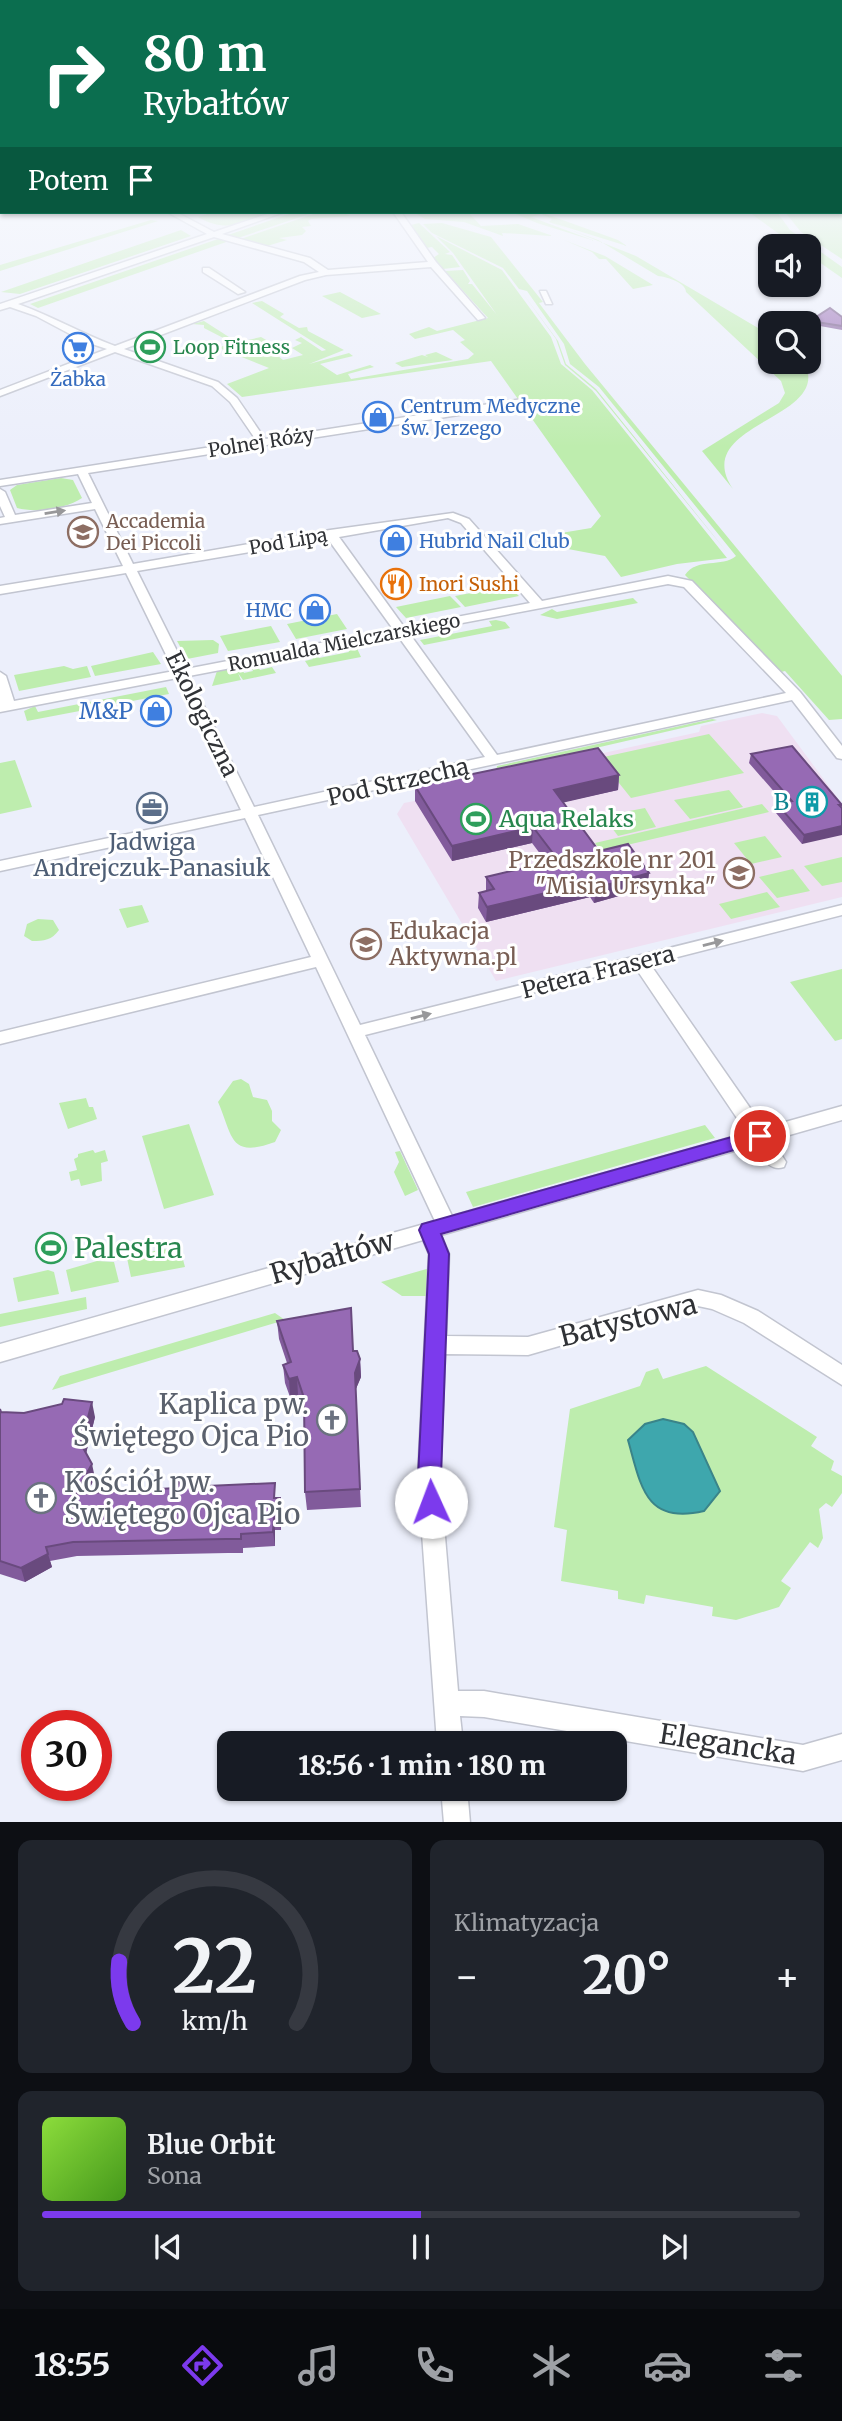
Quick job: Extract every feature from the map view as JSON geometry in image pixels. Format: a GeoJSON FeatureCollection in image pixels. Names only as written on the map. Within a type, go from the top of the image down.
{"type":"FeatureCollection","features":[{"type":"Feature","properties":{"kind":"street"},"geometry":{"type":"LineString","coordinates":[[5,305],[91,276]]}},
{"type":"Feature","properties":{"kind":"street"},"geometry":{"type":"LineString","coordinates":[[216,276],[241,292]]}},
{"type":"Feature","properties":{"kind":"street"},"geometry":{"type":"LineString","coordinates":[[0,393],[311,276]]}},
{"type":"Feature","properties":{"kind":"street"},"geometry":{"type":"LineString","coordinates":[[444,276],[481,318]]}},
{"type":"Feature","properties":{"kind":"street"},"geometry":{"type":"LineString","coordinates":[[543,293],[548,302]]}},
{"type":"Feature","properties":{"kind":"street"},"geometry":{"type":"LineString","coordinates":[[5,305],[222,389],[262,442]]}},
{"type":"Feature","properties":{"kind":"street","name":"Polnej Róży"},"geometry":{"type":"LineString","coordinates":[[0,483],[522,402]]}},
{"type":"Feature","properties":{"kind":"street","name":"Ekologiczna"},"geometry":{"type":"LineString","coordinates":[[81,470],[251,814],[354,1032],[438,1227],[436,1345],[429,1477],[449,1731]]}},
{"type":"Feature","properties":{"kind":"street"},"geometry":{"type":"LineString","coordinates":[[0,492],[5,520],[99,505]]}},
{"type":"Feature","properties":{"kind":"street","name":"Pod Lipą"},"geometry":{"type":"LineString","coordinates":[[0,590],[330,533],[435,516],[456,516],[465,521],[539,605]]}},
{"type":"Feature","properties":{"kind":"street"},"geometry":{"type":"LineString","coordinates":[[330,533],[494,760]]}},
{"type":"Feature","properties":{"kind":"street","name":"Romualda Mielczarskiego"},"geometry":{"type":"LineString","coordinates":[[5,707],[668,580],[688,584],[795,695]]}},
{"type":"Feature","properties":{"kind":"street"},"geometry":{"type":"LineString","coordinates":[[0,676],[5,707]]}},
{"type":"Feature","properties":{"kind":"street"},"geometry":{"type":"LineString","coordinates":[[795,695],[842,755]]}},
{"type":"Feature","properties":{"kind":"street","name":"Pod Strzechą"},"geometry":{"type":"LineString","coordinates":[[0,866],[795,695]]}},
{"type":"Feature","properties":{"kind":"street","name":"Petera Frasera"},"geometry":{"type":"LineString","coordinates":[[354,1032],[842,910]]}},
{"type":"Feature","properties":{"kind":"street"},"geometry":{"type":"LineString","coordinates":[[0,1038],[319,961]]}},
{"type":"Feature","properties":{"kind":"street"},"geometry":{"type":"LineString","coordinates":[[640,962],[777,1162]]}},
{"type":"Feature","properties":{"kind":"street","name":"Rybałtów"},"geometry":{"type":"LineString","coordinates":[[0,1353],[842,1113]]}},
{"type":"Feature","properties":{"kind":"street","name":"Batystowa"},"geometry":{"type":"LineString","coordinates":[[436,1345],[528,1346],[698,1298],[709,1299],[737,1311],[842,1376]]}},
{"type":"Feature","properties":{"kind":"street","name":"Rybałtów"},"geometry":{"type":"LineString","coordinates":[[0,1343],[65,1333]]}},
{"type":"Feature","properties":{"kind":"street","name":"Elegancka"},"geometry":{"type":"LineString","coordinates":[[447,1703],[484,1703],[803,1758],[842,1747]]}},
{"type":"Feature","properties":{"kind":"street"},"geometry":{"type":"LineString","coordinates":[[455,1801],[457,1822]]}},
{"type":"Feature","properties":{"kind":"shaded area"},"geometry":{"type":"Polygon","coordinates":[[[762,713],[777,716],[842,804],[842,897],[496,981],[397,814],[404,803],[471,790],[590,756],[699,732],[701,726],[762,713]]]}},
{"type":"Feature","properties":{"kind":"green space"},"geometry":{"type":"Polygon","coordinates":[[[47,276],[73,276],[20,294],[1,292],[47,276]]]}},
{"type":"Feature","properties":{"kind":"green space"},"geometry":{"type":"Polygon","coordinates":[[[111,276],[129,276],[38,308],[30,304],[111,276]]]}},
{"type":"Feature","properties":{"kind":"green space"},"geometry":{"type":"Polygon","coordinates":[[[450,276],[467,276],[470,281],[468,284],[472,284],[497,315],[469,276],[506,276],[551,337],[561,364],[592,390],[727,558],[677,564],[621,577],[605,556],[568,549],[555,534],[591,528],[601,516],[491,361],[242,397],[227,384],[269,368],[219,348],[231,342],[204,328],[204,325],[192,324],[204,321],[243,346],[249,344],[248,340],[261,337],[268,341],[251,346],[260,352],[271,350],[283,360],[303,355],[292,348],[302,343],[295,340],[301,337],[322,351],[326,350],[252,303],[262,301],[284,314],[280,317],[299,328],[307,327],[308,331],[344,350],[309,364],[349,353],[353,356],[320,364],[337,375],[370,365],[374,367],[348,374],[351,379],[468,359],[474,354],[460,342],[465,340],[453,330],[415,339],[409,334],[429,327],[437,331],[488,318],[450,276]]]}},
{"type":"Feature","properties":{"kind":"green space"},"geometry":{"type":"Polygon","coordinates":[[[509,276],[522,276],[585,364],[842,676],[842,719],[829,720],[785,671],[781,672],[685,575],[696,566],[724,562],[736,556],[599,387],[570,364],[564,344],[527,291],[519,289],[509,276]]]}},
{"type":"Feature","properties":{"kind":"green space"},"geometry":{"type":"Polygon","coordinates":[[[621,276],[638,276],[653,285],[633,289],[621,276]]]}},
{"type":"Feature","properties":{"kind":"green space"},"geometry":{"type":"Polygon","coordinates":[[[658,276],[670,276],[758,328],[758,359],[686,292],[680,283],[658,276]]]}},
{"type":"Feature","properties":{"kind":"green space"},"geometry":{"type":"Polygon","coordinates":[[[521,291],[558,341],[566,364],[596,389],[730,556],[596,391],[565,365],[556,339],[521,291]]]}},
{"type":"Feature","properties":{"kind":"green space"},"geometry":{"type":"Polygon","coordinates":[[[340,292],[381,314],[362,318],[322,296],[340,292]]]}},
{"type":"Feature","properties":{"kind":"green space"},"geometry":{"type":"Polygon","coordinates":[[[436,352],[453,360],[402,367],[395,363],[422,355],[428,357],[425,355],[436,352]]]}},
{"type":"Feature","properties":{"kind":"green space"},"geometry":{"type":"Polygon","coordinates":[[[774,374],[807,374],[808,381],[800,397],[744,435],[729,449],[724,467],[733,489],[702,451],[779,403],[785,393],[781,381],[774,374]]]}},
{"type":"Feature","properties":{"kind":"green space"},"geometry":{"type":"Polygon","coordinates":[[[61,478],[73,480],[82,498],[50,509],[17,508],[10,490],[17,485],[61,478]]]}},
{"type":"Feature","properties":{"kind":"green space"},"geometry":{"type":"Polygon","coordinates":[[[508,586],[519,596],[465,607],[455,596],[508,586]]]}},
{"type":"Feature","properties":{"kind":"green space"},"geometry":{"type":"Polygon","coordinates":[[[450,596],[461,607],[406,618],[396,607],[450,596]]]}},
{"type":"Feature","properties":{"kind":"green space"},"geometry":{"type":"Polygon","coordinates":[[[633,598],[638,603],[557,619],[540,615],[552,609],[557,612],[633,598]]]}},
{"type":"Feature","properties":{"kind":"green space"},"geometry":{"type":"Polygon","coordinates":[[[337,614],[347,629],[296,639],[287,624],[337,614]]]}},
{"type":"Feature","properties":{"kind":"green space"},"geometry":{"type":"Polygon","coordinates":[[[489,621],[505,622],[510,628],[424,645],[420,640],[492,626],[489,621]]]}},
{"type":"Feature","properties":{"kind":"green space"},"geometry":{"type":"Polygon","coordinates":[[[271,626],[280,642],[228,651],[220,636],[271,626]]]}},
{"type":"Feature","properties":{"kind":"green space"},"geometry":{"type":"Polygon","coordinates":[[[213,640],[219,644],[218,653],[187,659],[177,641],[213,640]]]}},
{"type":"Feature","properties":{"kind":"green space"},"geometry":{"type":"Polygon","coordinates":[[[355,644],[361,657],[309,667],[305,661],[313,659],[309,653],[315,652],[319,658],[349,652],[346,646],[355,644]]]}},
{"type":"Feature","properties":{"kind":"green space"},"geometry":{"type":"Polygon","coordinates":[[[153,652],[161,664],[95,676],[91,666],[153,652]]]}},
{"type":"Feature","properties":{"kind":"green space"},"geometry":{"type":"Polygon","coordinates":[[[256,664],[260,670],[272,667],[276,673],[243,680],[238,673],[241,680],[212,686],[217,671],[241,666],[244,673],[253,671],[250,665],[256,664]]]}},
{"type":"Feature","properties":{"kind":"green space"},"geometry":{"type":"Polygon","coordinates":[[[64,666],[73,669],[87,666],[91,677],[19,691],[14,675],[64,666]]]}},
{"type":"Feature","properties":{"kind":"green space"},"geometry":{"type":"Polygon","coordinates":[[[166,687],[169,694],[27,721],[24,711],[35,706],[38,712],[166,687]]]}},
{"type":"Feature","properties":{"kind":"green space"},"geometry":{"type":"Polygon","coordinates":[[[717,720],[496,771],[497,766],[717,720]]]}},
{"type":"Feature","properties":{"kind":"green space"},"geometry":{"type":"Polygon","coordinates":[[[709,734],[744,773],[631,798],[599,758],[709,734]]]}},
{"type":"Feature","properties":{"kind":"green space"},"geometry":{"type":"Polygon","coordinates":[[[15,760],[32,807],[0,814],[0,763],[15,760]]]}},
{"type":"Feature","properties":{"kind":"green space"},"geometry":{"type":"Polygon","coordinates":[[[729,790],[743,807],[690,819],[674,800],[729,790]]]}},
{"type":"Feature","properties":{"kind":"green space"},"geometry":{"type":"Polygon","coordinates":[[[762,804],[769,812],[601,851],[595,843],[762,804]]]}},
{"type":"Feature","properties":{"kind":"green space"},"geometry":{"type":"Polygon","coordinates":[[[645,808],[656,827],[618,836],[603,816],[645,808]]]}},
{"type":"Feature","properties":{"kind":"green space"},"geometry":{"type":"Polygon","coordinates":[[[765,836],[782,857],[751,864],[734,843],[765,836]]]}},
{"type":"Feature","properties":{"kind":"green space"},"geometry":{"type":"Polygon","coordinates":[[[842,857],[842,882],[822,886],[804,866],[842,857]]]}},
{"type":"Feature","properties":{"kind":"green space"},"geometry":{"type":"Polygon","coordinates":[[[793,869],[810,891],[777,898],[759,877],[793,869]]]}},
{"type":"Feature","properties":{"kind":"green space"},"geometry":{"type":"Polygon","coordinates":[[[767,892],[780,907],[731,919],[719,904],[767,892]]]}},
{"type":"Feature","properties":{"kind":"green space"},"geometry":{"type":"Polygon","coordinates":[[[142,905],[149,922],[127,928],[119,909],[142,905]]]}},
{"type":"Feature","properties":{"kind":"green space"},"geometry":{"type":"Polygon","coordinates":[[[38,919],[53,920],[59,930],[47,939],[32,941],[24,936],[27,924],[38,919]]]}},
{"type":"Feature","properties":{"kind":"green space"},"geometry":{"type":"Polygon","coordinates":[[[842,969],[842,1039],[835,1041],[790,982],[842,969]]]}},
{"type":"Feature","properties":{"kind":"green space"},"geometry":{"type":"Polygon","coordinates":[[[241,1079],[249,1084],[253,1097],[267,1100],[272,1111],[272,1121],[281,1130],[275,1142],[249,1148],[241,1146],[230,1134],[218,1102],[233,1081],[241,1079]]]}},
{"type":"Feature","properties":{"kind":"green space"},"geometry":{"type":"Polygon","coordinates":[[[86,1098],[97,1119],[68,1129],[59,1103],[86,1098]]]}},
{"type":"Feature","properties":{"kind":"green space"},"geometry":{"type":"Polygon","coordinates":[[[189,1124],[214,1195],[164,1209],[142,1136],[189,1124]]]}},
{"type":"Feature","properties":{"kind":"green space"},"geometry":{"type":"Polygon","coordinates":[[[705,1125],[715,1138],[473,1207],[466,1192],[705,1125]]]}},
{"type":"Feature","properties":{"kind":"green space"},"geometry":{"type":"Polygon","coordinates":[[[93,1150],[95,1153],[105,1150],[108,1161],[101,1163],[102,1181],[81,1186],[79,1179],[71,1181],[69,1172],[77,1170],[74,1159],[78,1154],[93,1150]]]}},
{"type":"Feature","properties":{"kind":"green space"},"geometry":{"type":"Polygon","coordinates":[[[400,1151],[418,1190],[405,1196],[394,1172],[399,1162],[395,1152],[400,1151]]]}},
{"type":"Feature","properties":{"kind":"green space"},"geometry":{"type":"Polygon","coordinates":[[[162,1249],[181,1252],[185,1267],[131,1277],[127,1258],[162,1249]]]}},
{"type":"Feature","properties":{"kind":"green space"},"geometry":{"type":"Polygon","coordinates":[[[97,1261],[114,1262],[119,1282],[71,1292],[66,1270],[97,1261]]]}},
{"type":"Feature","properties":{"kind":"green space"},"geometry":{"type":"Polygon","coordinates":[[[430,1268],[428,1296],[402,1296],[381,1282],[430,1268]]]}},
{"type":"Feature","properties":{"kind":"green space"},"geometry":{"type":"Polygon","coordinates":[[[48,1270],[54,1272],[59,1294],[18,1302],[13,1278],[48,1270]]]}},
{"type":"Feature","properties":{"kind":"green space"},"geometry":{"type":"Polygon","coordinates":[[[86,1297],[87,1309],[0,1327],[0,1314],[86,1297]]]}},
{"type":"Feature","properties":{"kind":"green space"},"geometry":{"type":"Polygon","coordinates":[[[275,1313],[285,1320],[52,1390],[60,1376],[275,1313]]]}},
{"type":"Feature","properties":{"kind":"green space"},"geometry":{"type":"Polygon","coordinates":[[[706,1366],[817,1437],[811,1446],[834,1461],[831,1470],[842,1476],[842,1493],[832,1507],[826,1503],[819,1509],[823,1538],[818,1548],[810,1542],[781,1581],[791,1588],[779,1607],[736,1620],[712,1616],[713,1607],[646,1595],[644,1604],[618,1599],[618,1591],[561,1581],[567,1530],[554,1527],[570,1409],[640,1386],[646,1372],[658,1368],[663,1379],[706,1366]]]}},
{"type":"Feature","properties":{"kind":"water"},"geometry":{"type":"Polygon","coordinates":[[[663,1419],[684,1424],[693,1432],[720,1491],[704,1511],[684,1514],[669,1512],[657,1507],[642,1486],[628,1440],[645,1424],[663,1419]]]}},
{"type":"Feature","properties":{"kind":"building"},"geometry":{"type":"Polygon","coordinates":[[[830,308],[842,317],[842,326],[821,323],[821,314],[830,308]]]}},
{"type":"Feature","properties":{"kind":"building","name":"B"},"geometry":{"type":"Polygon","coordinates":[[[792,746],[842,805],[839,805],[842,808],[842,826],[804,835],[777,804],[792,801],[751,754],[792,746]]]}},
{"type":"Feature","properties":{"kind":"building"},"geometry":{"type":"Polygon","coordinates":[[[598,748],[619,775],[554,790],[599,851],[628,844],[649,873],[596,888],[592,882],[487,907],[479,893],[494,889],[486,877],[558,860],[533,827],[452,846],[415,786],[598,748]]]}},
{"type":"Feature","properties":{"kind":"building","name":"Kaplica pw. Świętego Ojca Pio"},"geometry":{"type":"Polygon","coordinates":[[[351,1308],[353,1351],[357,1351],[360,1359],[355,1373],[360,1489],[305,1492],[304,1398],[297,1377],[289,1379],[283,1365],[291,1362],[277,1321],[351,1308]]]}},
{"type":"Feature","properties":{"kind":"building"},"geometry":{"type":"Polygon","coordinates":[[[64,1399],[92,1402],[81,1444],[92,1464],[75,1494],[176,1488],[182,1476],[203,1475],[207,1486],[275,1483],[274,1498],[280,1498],[279,1516],[274,1516],[273,1532],[241,1534],[241,1539],[73,1542],[46,1547],[48,1554],[21,1568],[0,1561],[0,1409],[1,1412],[24,1413],[62,1404],[64,1399]]]}},
{"type":"Feature","properties":{"kind":"place","name":"Loop Fitness"},"geometry":{"type":"Point","coordinates":[150,347]}},
{"type":"Feature","properties":{"kind":"place","name":"Żabka"},"geometry":{"type":"Point","coordinates":[78,348]}},
{"type":"Feature","properties":{"kind":"place","name":"Centrum Medyczne św. Jerzego"},"geometry":{"type":"Point","coordinates":[378,417]}},
{"type":"Feature","properties":{"kind":"place","name":"Accademia Dei Piccoli"},"geometry":{"type":"Point","coordinates":[83,532]}},
{"type":"Feature","properties":{"kind":"place","name":"Hubrid Nail Club"},"geometry":{"type":"Point","coordinates":[396,541]}},
{"type":"Feature","properties":{"kind":"place","name":"Inori Sushi"},"geometry":{"type":"Point","coordinates":[396,584]}},
{"type":"Feature","properties":{"kind":"place","name":"HMC"},"geometry":{"type":"Point","coordinates":[315,610]}},
{"type":"Feature","properties":{"kind":"place","name":"M&P"},"geometry":{"type":"Point","coordinates":[156,711]}},
{"type":"Feature","properties":{"kind":"place","name":"B"},"geometry":{"type":"Point","coordinates":[812,802]}},
{"type":"Feature","properties":{"kind":"place","name":"Jadwiga Andrejczuk-Panasiuk"},"geometry":{"type":"Point","coordinates":[152,808]}},
{"type":"Feature","properties":{"kind":"place","name":"Aqua Relaks"},"geometry":{"type":"Point","coordinates":[476,819]}},
{"type":"Feature","properties":{"kind":"place","name":"Przedszkole nr 201 \"Misia Ursynka\""},"geometry":{"type":"Point","coordinates":[739,873]}},
{"type":"Feature","properties":{"kind":"place","name":"Edukacja Aktywna.pl"},"geometry":{"type":"Point","coordinates":[366,944]}},
{"type":"Feature","properties":{"kind":"place","name":"Palestra"},"geometry":{"type":"Point","coordinates":[51,1248]}},
{"type":"Feature","properties":{"kind":"place","name":"Kaplica pw. Świętego Ojca Pio"},"geometry":{"type":"Point","coordinates":[332,1420]}},
{"type":"Feature","properties":{"kind":"place","name":"Kościół pw. Świętego Ojca Pio"},"geometry":{"type":"Point","coordinates":[41,1498]}},
{"type":"Feature","properties":{"kind":"route"},"geometry":{"type":"LineString","coordinates":[[431,1502],[429,1477],[439,1254],[429,1230],[760,1136]]}}]}
